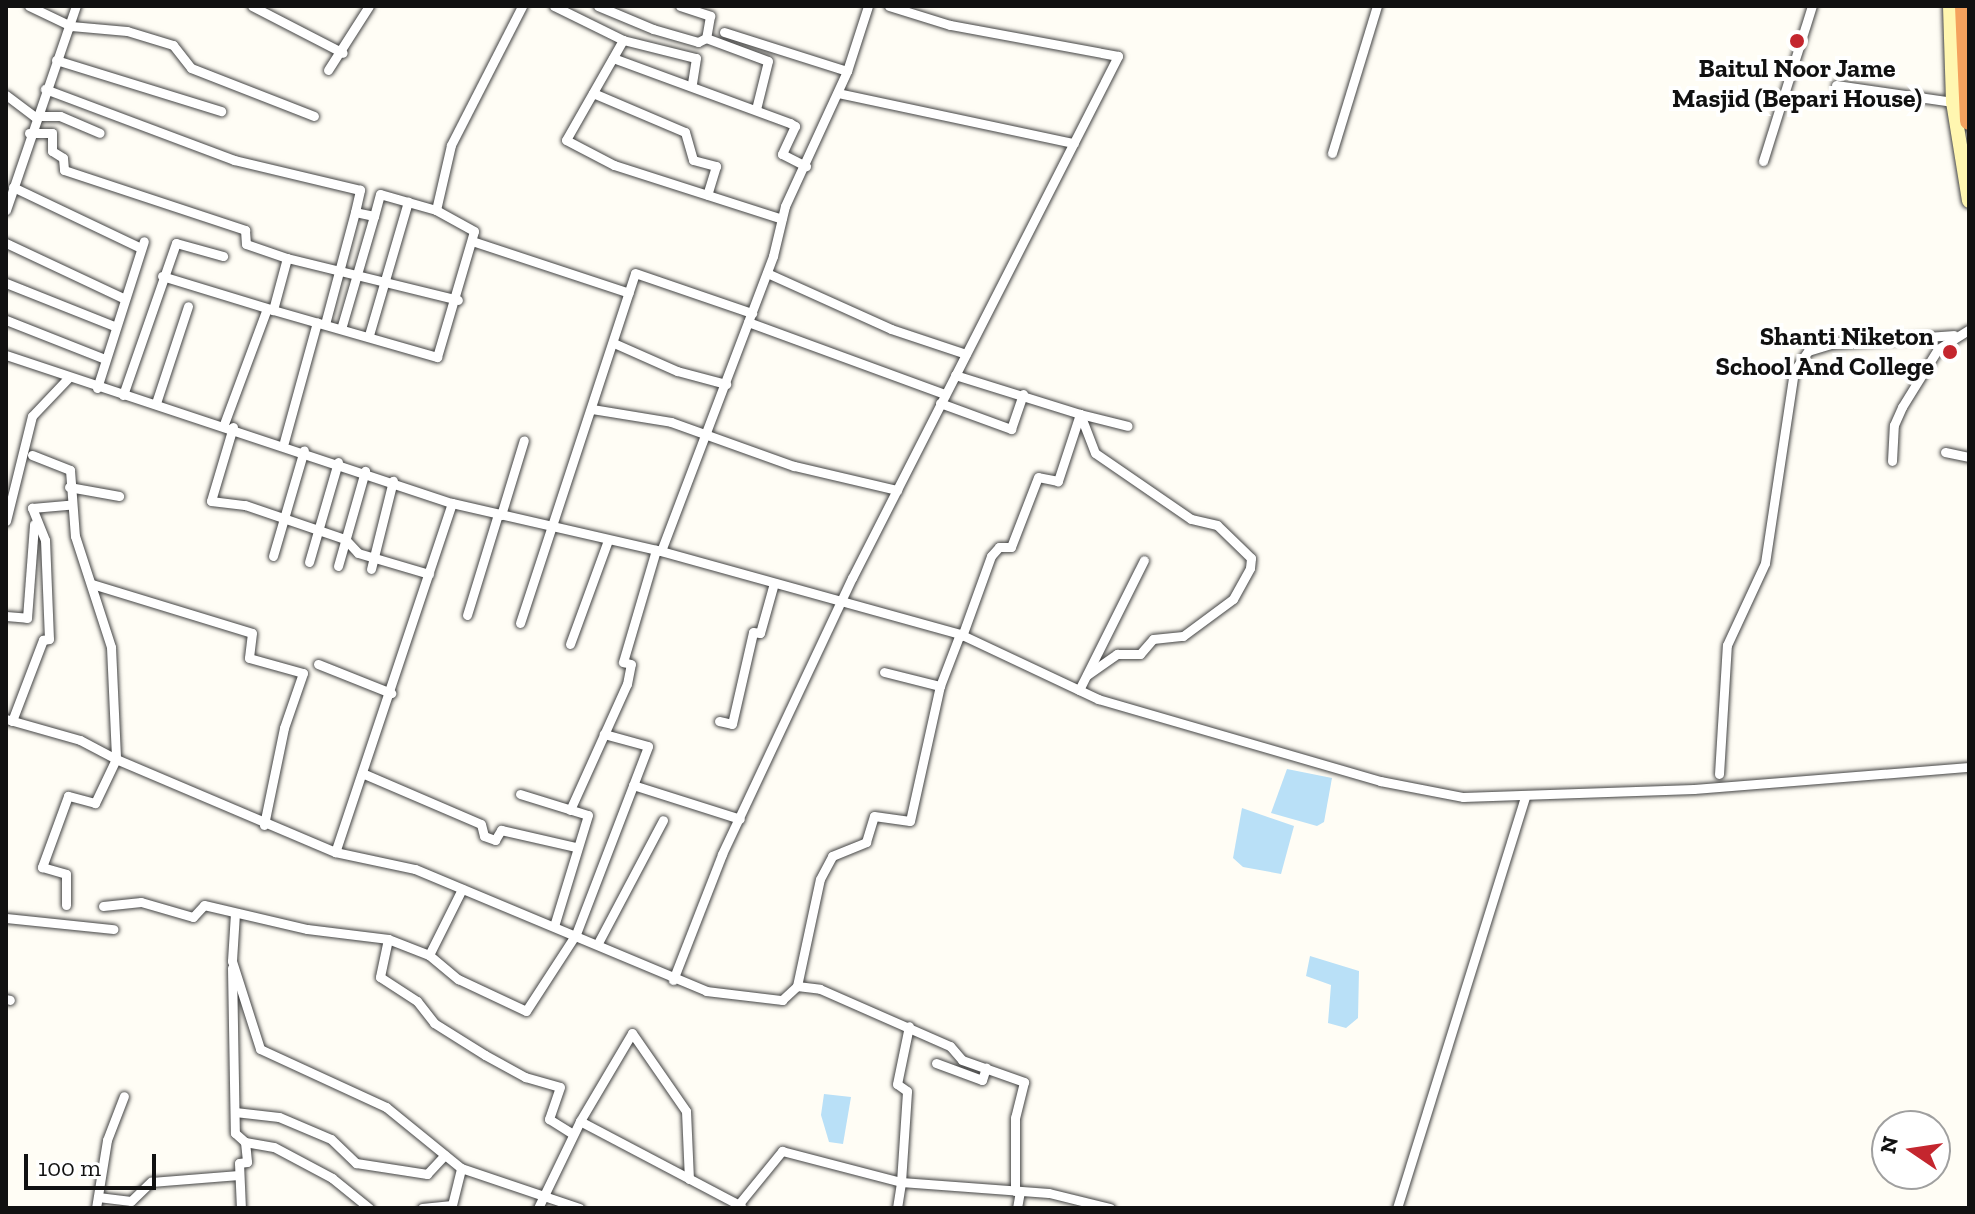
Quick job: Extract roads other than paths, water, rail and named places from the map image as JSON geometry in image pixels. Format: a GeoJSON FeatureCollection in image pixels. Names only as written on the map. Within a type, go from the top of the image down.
{"type":"FeatureCollection","features":[{"type":"Feature","properties":{"kind":"highway"},"geometry":{"type":"LineString","coordinates":[[1964,6],[1969,121]]}},
{"type":"Feature","properties":{"kind":"main road"},"geometry":{"type":"LineString","coordinates":[[1950,6],[1953,102],[1969,201]]}},
{"type":"Feature","properties":{"kind":"street"},"geometry":{"type":"LineString","coordinates":[[29,6],[71,26],[127,31],[173,45],[191,68],[314,116]]}},
{"type":"Feature","properties":{"kind":"street"},"geometry":{"type":"LineString","coordinates":[[6,210],[34,116],[71,26],[76,6]]}},
{"type":"Feature","properties":{"kind":"street"},"geometry":{"type":"LineString","coordinates":[[252,6],[343,53]]}},
{"type":"Feature","properties":{"kind":"street"},"geometry":{"type":"LineString","coordinates":[[328,70],[343,53],[369,6]]}},
{"type":"Feature","properties":{"kind":"street"},"geometry":{"type":"LineString","coordinates":[[436,210],[451,145],[522,6]]}},
{"type":"Feature","properties":{"kind":"street"},"geometry":{"type":"LineString","coordinates":[[554,6],[623,40],[696,58],[692,83]]}},
{"type":"Feature","properties":{"kind":"street"},"geometry":{"type":"LineString","coordinates":[[598,6],[653,29],[698,42],[706,38],[768,61],[756,109]]}},
{"type":"Feature","properties":{"kind":"street"},"geometry":{"type":"LineString","coordinates":[[680,6],[710,16],[706,38]]}},
{"type":"Feature","properties":{"kind":"street"},"geometry":{"type":"LineString","coordinates":[[570,810],[627,684],[631,664],[623,662],[658,551],[726,384],[767,273],[782,219],[847,71],[868,6]]}},
{"type":"Feature","properties":{"kind":"street"},"geometry":{"type":"LineString","coordinates":[[673,980],[740,819],[844,600],[942,398],[1118,56],[950,25],[889,6]]}},
{"type":"Feature","properties":{"kind":"street"},"geometry":{"type":"LineString","coordinates":[[1332,153],[1377,6]]}},
{"type":"Feature","properties":{"kind":"street"},"geometry":{"type":"LineString","coordinates":[[1763,161],[1812,6]]}},
{"type":"Feature","properties":{"kind":"street"},"geometry":{"type":"LineString","coordinates":[[724,32],[847,71]]}},
{"type":"Feature","properties":{"kind":"street"},"geometry":{"type":"LineString","coordinates":[[623,40],[566,140],[614,165],[782,219]]}},
{"type":"Feature","properties":{"kind":"street"},"geometry":{"type":"LineString","coordinates":[[613,58],[684,87],[692,83],[795,126],[782,154],[806,166]]}},
{"type":"Feature","properties":{"kind":"street"},"geometry":{"type":"LineString","coordinates":[[56,60],[221,111]]}},
{"type":"Feature","properties":{"kind":"street"},"geometry":{"type":"LineString","coordinates":[[1836,85],[1953,102]]}},
{"type":"Feature","properties":{"kind":"street"},"geometry":{"type":"LineString","coordinates":[[45,89],[234,160],[360,190],[340,268],[284,442]]}},
{"type":"Feature","properties":{"kind":"street"},"geometry":{"type":"LineString","coordinates":[[593,93],[685,132],[693,160],[716,166],[707,195]]}},
{"type":"Feature","properties":{"kind":"street"},"geometry":{"type":"LineString","coordinates":[[838,93],[1074,143]]}},
{"type":"Feature","properties":{"kind":"street"},"geometry":{"type":"LineString","coordinates":[[6,95],[34,116],[60,116],[100,133]]}},
{"type":"Feature","properties":{"kind":"street"},"geometry":{"type":"LineString","coordinates":[[29,133],[43,128],[52,133],[52,151],[63,158],[64,170],[245,230],[246,244],[287,258],[386,279],[458,300]]}},
{"type":"Feature","properties":{"kind":"street"},"geometry":{"type":"LineString","coordinates":[[13,187],[142,244],[97,388]]}},
{"type":"Feature","properties":{"kind":"street"},"geometry":{"type":"LineString","coordinates":[[162,276],[270,311],[341,329],[369,335],[437,357],[458,300],[474,231],[436,210],[380,194],[341,329]]}},
{"type":"Feature","properties":{"kind":"street"},"geometry":{"type":"LineString","coordinates":[[369,335],[408,202]]}},
{"type":"Feature","properties":{"kind":"street"},"geometry":{"type":"LineString","coordinates":[[355,212],[374,216]]}},
{"type":"Feature","properties":{"kind":"street"},"geometry":{"type":"LineString","coordinates":[[472,241],[629,293]]}},
{"type":"Feature","properties":{"kind":"street"},"geometry":{"type":"LineString","coordinates":[[6,243],[123,298]]}},
{"type":"Feature","properties":{"kind":"street"},"geometry":{"type":"LineString","coordinates":[[123,395],[176,243],[223,256]]}},
{"type":"Feature","properties":{"kind":"street"},"geometry":{"type":"LineString","coordinates":[[287,258],[228,426],[211,501],[345,539],[358,553],[374,555],[429,574]]}},
{"type":"Feature","properties":{"kind":"street"},"geometry":{"type":"LineString","coordinates":[[520,623],[616,344],[635,273],[750,318],[1011,429],[1023,394]]}},
{"type":"Feature","properties":{"kind":"street"},"geometry":{"type":"LineString","coordinates":[[767,273],[891,329],[966,354]]}},
{"type":"Feature","properties":{"kind":"street"},"geometry":{"type":"LineString","coordinates":[[6,283],[114,326]]}},
{"type":"Feature","properties":{"kind":"street"},"geometry":{"type":"LineString","coordinates":[[156,403],[188,306]]}},
{"type":"Feature","properties":{"kind":"street"},"geometry":{"type":"LineString","coordinates":[[6,320],[105,359]]}},
{"type":"Feature","properties":{"kind":"street"},"geometry":{"type":"LineString","coordinates":[[1719,774],[1727,645],[1765,563],[1794,371],[1808,351],[1831,344],[1954,335],[1969,330]]}},
{"type":"Feature","properties":{"kind":"street"},"geometry":{"type":"LineString","coordinates":[[1892,461],[1898,416],[1954,335]]}},
{"type":"Feature","properties":{"kind":"street"},"geometry":{"type":"LineString","coordinates":[[616,344],[677,371],[726,384]]}},
{"type":"Feature","properties":{"kind":"street"},"geometry":{"type":"LineString","coordinates":[[6,355],[39,362],[68,378],[97,388],[284,442],[452,503],[658,551],[844,600],[961,635],[1079,690],[1380,781],[1463,797],[1525,796],[1969,767]]}},
{"type":"Feature","properties":{"kind":"street"},"geometry":{"type":"LineString","coordinates":[[955,375],[1128,426]]}},
{"type":"Feature","properties":{"kind":"street"},"geometry":{"type":"LineString","coordinates":[[6,521],[32,416],[68,378]]}},
{"type":"Feature","properties":{"kind":"street"},"geometry":{"type":"LineString","coordinates":[[592,409],[671,422],[897,490]]}},
{"type":"Feature","properties":{"kind":"street"},"geometry":{"type":"LineString","coordinates":[[34,524],[42,527],[45,540],[49,639],[43,640],[9,720],[80,740],[264,825],[335,852],[415,869],[598,943],[673,980],[739,999],[782,1000],[797,986],[820,879],[832,856],[866,842],[874,816],[910,821],[940,686],[991,556],[1011,547],[1038,477],[1058,481],[1080,414]]}},
{"type":"Feature","properties":{"kind":"street"},"geometry":{"type":"LineString","coordinates":[[1080,414],[1095,453],[1191,519],[1217,525],[1251,558],[1233,599],[1183,636],[1153,639],[1140,654],[1117,654],[1087,675]]}},
{"type":"Feature","properties":{"kind":"street"},"geometry":{"type":"LineString","coordinates":[[467,615],[524,440]]}},
{"type":"Feature","properties":{"kind":"street"},"geometry":{"type":"LineString","coordinates":[[273,556],[304,450]]}},
{"type":"Feature","properties":{"kind":"street"},"geometry":{"type":"LineString","coordinates":[[1945,452],[1969,457]]}},
{"type":"Feature","properties":{"kind":"street"},"geometry":{"type":"LineString","coordinates":[[32,455],[70,470],[69,505],[111,647],[116,759],[95,803],[68,796],[42,867],[66,874],[66,905]]}},
{"type":"Feature","properties":{"kind":"street"},"geometry":{"type":"LineString","coordinates":[[309,562],[338,462]]}},
{"type":"Feature","properties":{"kind":"street"},"geometry":{"type":"LineString","coordinates":[[338,566],[365,471]]}},
{"type":"Feature","properties":{"kind":"street"},"geometry":{"type":"LineString","coordinates":[[371,569],[393,481]]}},
{"type":"Feature","properties":{"kind":"street"},"geometry":{"type":"LineString","coordinates":[[69,487],[119,496]]}},
{"type":"Feature","properties":{"kind":"street"},"geometry":{"type":"LineString","coordinates":[[335,852],[391,693],[452,503]]}},
{"type":"Feature","properties":{"kind":"street"},"geometry":{"type":"LineString","coordinates":[[6,616],[27,618],[34,524],[32,508],[69,505]]}},
{"type":"Feature","properties":{"kind":"street"},"geometry":{"type":"LineString","coordinates":[[570,644],[608,540]]}},
{"type":"Feature","properties":{"kind":"street"},"geometry":{"type":"LineString","coordinates":[[1079,690],[1144,560]]}},
{"type":"Feature","properties":{"kind":"street"},"geometry":{"type":"LineString","coordinates":[[719,721],[732,724],[753,632],[760,633],[774,583]]}},
{"type":"Feature","properties":{"kind":"street"},"geometry":{"type":"LineString","coordinates":[[92,584],[252,633],[249,658],[303,673],[284,728],[264,825]]}},
{"type":"Feature","properties":{"kind":"street"},"geometry":{"type":"LineString","coordinates":[[318,664],[391,693]]}},
{"type":"Feature","properties":{"kind":"street"},"geometry":{"type":"LineString","coordinates":[[884,672],[940,686]]}},
{"type":"Feature","properties":{"kind":"street"},"geometry":{"type":"LineString","coordinates":[[103,906],[141,902],[193,917],[204,905],[388,939],[429,955],[458,979],[526,1011],[576,934],[648,746],[604,734]]}},
{"type":"Feature","properties":{"kind":"street"},"geometry":{"type":"LineString","coordinates":[[362,773],[481,824],[484,836],[495,840],[501,830],[576,847]]}},
{"type":"Feature","properties":{"kind":"street"},"geometry":{"type":"LineString","coordinates":[[633,785],[740,819]]}},
{"type":"Feature","properties":{"kind":"street"},"geometry":{"type":"LineString","coordinates":[[520,794],[588,815],[554,926]]}},
{"type":"Feature","properties":{"kind":"street"},"geometry":{"type":"LineString","coordinates":[[1397,1208],[1525,796]]}},
{"type":"Feature","properties":{"kind":"street"},"geometry":{"type":"LineString","coordinates":[[598,943],[663,820]]}},
{"type":"Feature","properties":{"kind":"street"},"geometry":{"type":"LineString","coordinates":[[429,955],[462,889]]}},
{"type":"Feature","properties":{"kind":"street"},"geometry":{"type":"LineString","coordinates":[[235,913],[232,961],[235,1133],[245,1142],[274,1147],[332,1178],[369,1208]]}},
{"type":"Feature","properties":{"kind":"street"},"geometry":{"type":"LineString","coordinates":[[6,918],[113,929]]}},
{"type":"Feature","properties":{"kind":"street"},"geometry":{"type":"LineString","coordinates":[[388,939],[380,977],[417,1001],[434,1023],[485,1055],[525,1077],[560,1087],[549,1119],[573,1134]]}},
{"type":"Feature","properties":{"kind":"street"},"geometry":{"type":"LineString","coordinates":[[232,961],[260,1049],[386,1107],[461,1168],[579,1208]]}},
{"type":"Feature","properties":{"kind":"street"},"geometry":{"type":"LineString","coordinates":[[797,986],[832,994],[909,1026],[986,1068],[1024,1082],[1015,1118],[1017,1208]]}},
{"type":"Feature","properties":{"kind":"street"},"geometry":{"type":"LineString","coordinates":[[897,1208],[907,1091],[897,1084],[909,1026]]}},
{"type":"Feature","properties":{"kind":"street"},"geometry":{"type":"LineString","coordinates":[[538,1208],[573,1134],[632,1033],[686,1111],[689,1179]]}},
{"type":"Feature","properties":{"kind":"street"},"geometry":{"type":"LineString","coordinates":[[936,1063],[982,1080],[986,1068]]}},
{"type":"Feature","properties":{"kind":"street"},"geometry":{"type":"LineString","coordinates":[[96,1208],[124,1096]]}},
{"type":"Feature","properties":{"kind":"street"},"geometry":{"type":"LineString","coordinates":[[235,1112],[279,1117],[331,1139],[356,1163],[427,1174],[445,1155]]}},
{"type":"Feature","properties":{"kind":"street"},"geometry":{"type":"LineString","coordinates":[[580,1121],[741,1206],[782,1151],[901,1182],[1018,1191],[1110,1208]]}},
{"type":"Feature","properties":{"kind":"street"},"geometry":{"type":"LineString","coordinates":[[241,1208],[239,1163],[247,1162],[245,1142]]}},
{"type":"Feature","properties":{"kind":"street"},"geometry":{"type":"LineString","coordinates":[[422,1208],[452,1205],[461,1168]]}},
{"type":"Feature","properties":{"kind":"street"},"geometry":{"type":"LineString","coordinates":[[98,1197],[131,1201],[151,1182],[239,1175]]}},
{"type":"Feature","properties":{"kind":"water"},"geometry":{"type":"Polygon","coordinates":[[[1287,769],[1332,778],[1324,822],[1317,826],[1271,813],[1287,769]]]}},
{"type":"Feature","properties":{"kind":"water"},"geometry":{"type":"Polygon","coordinates":[[[1242,808],[1294,826],[1281,874],[1243,867],[1233,858],[1242,808]]]}},
{"type":"Feature","properties":{"kind":"water"},"geometry":{"type":"Polygon","coordinates":[[[1310,956],[1359,971],[1358,1018],[1346,1028],[1328,1023],[1331,985],[1306,976],[1310,956]]]}},
{"type":"Feature","properties":{"kind":"water"},"geometry":{"type":"Polygon","coordinates":[[[824,1094],[851,1097],[843,1144],[829,1142],[821,1115],[824,1094]]]}},
{"type":"Feature","properties":{"kind":"place","name":"Baitul Noor Jame Masjid (Bepari House)"},"geometry":{"type":"Point","coordinates":[1797,41]}},
{"type":"Feature","properties":{"kind":"place","name":"Shanti Niketon School And College"},"geometry":{"type":"Point","coordinates":[1950,352]}}]}
